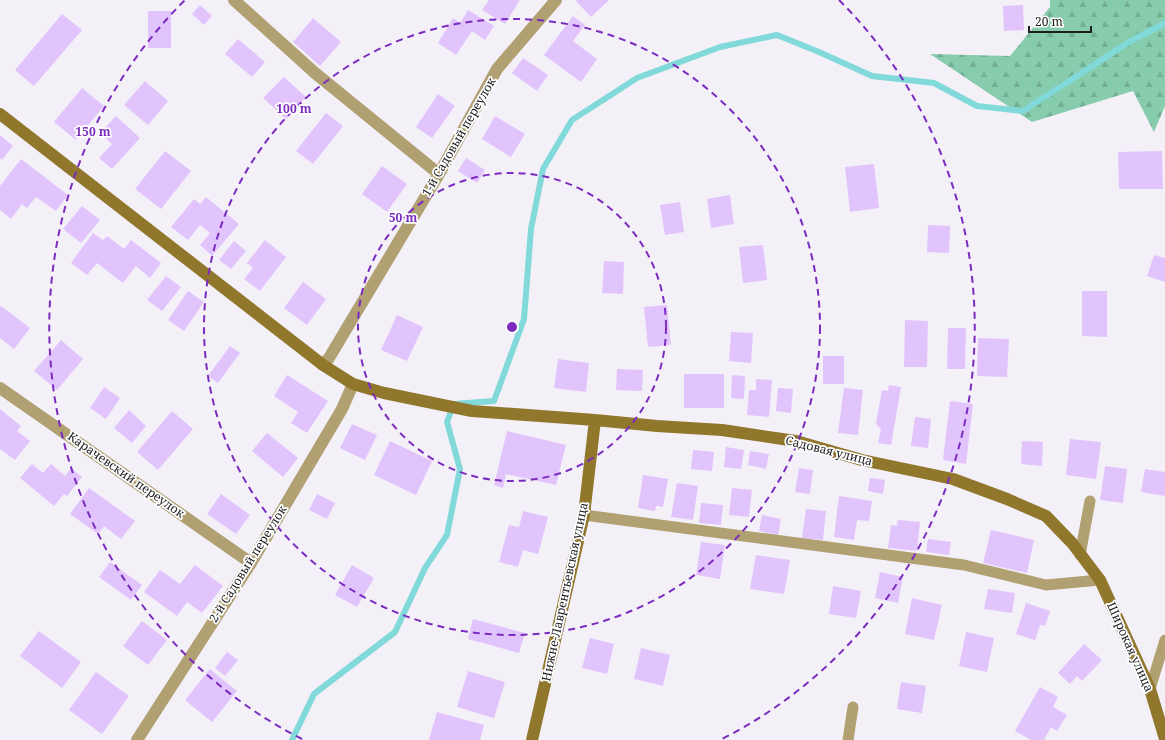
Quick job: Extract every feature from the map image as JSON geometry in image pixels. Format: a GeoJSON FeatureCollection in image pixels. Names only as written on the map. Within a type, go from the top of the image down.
{"type":"FeatureCollection","features":[{"type":"Feature","properties":{"kind":"street"},"geometry":{"type":"LineString","coordinates":[[234,0],[315,73],[439,174]]}},
{"type":"Feature","properties":{"kind":"street","name":"1-й Садовый переулок"},"geometry":{"type":"LineString","coordinates":[[323,365],[329,358],[439,174],[497,69],[556,0]]}},
{"type":"Feature","properties":{"kind":"street"},"geometry":{"type":"LineString","coordinates":[[0,114],[323,365],[354,384]]}},
{"type":"Feature","properties":{"kind":"street","name":"Садовая улица"},"geometry":{"type":"LineString","coordinates":[[354,384],[384,393],[472,412],[722,430],[796,441],[862,460],[952,479],[1007,499],[1046,516],[1072,543],[1100,580]]}},
{"type":"Feature","properties":{"kind":"street","name":"2-й Садовый переулок"},"geometry":{"type":"LineString","coordinates":[[136,740],[251,562],[342,409],[354,384]]}},
{"type":"Feature","properties":{"kind":"street","name":"Карачевский переулок"},"geometry":{"type":"LineString","coordinates":[[0,388],[251,562]]}},
{"type":"Feature","properties":{"kind":"street","name":"Нижне-Лаврентьевская улица"},"geometry":{"type":"LineString","coordinates":[[532,740],[584,515],[595,420]]}},
{"type":"Feature","properties":{"kind":"street","name":"Широкая улица"},"geometry":{"type":"LineString","coordinates":[[1100,580],[1150,689],[1165,739]]}},
{"type":"Feature","properties":{"kind":"lane"},"geometry":{"type":"LineString","coordinates":[[1080,555],[1090,501]]}},
{"type":"Feature","properties":{"kind":"lane"},"geometry":{"type":"LineString","coordinates":[[584,515],[964,565],[1046,585],[1100,580]]}},
{"type":"Feature","properties":{"kind":"lane"},"geometry":{"type":"LineString","coordinates":[[1150,689],[1165,640]]}},
{"type":"Feature","properties":{"kind":"lane"},"geometry":{"type":"LineString","coordinates":[[848,740],[853,707]]}},
{"type":"Feature","properties":{"kind":"green space"},"geometry":{"type":"Polygon","coordinates":[[[1050,0],[1165,0],[1165,106],[1154,132],[1133,91],[1032,122],[930,54],[1010,56],[1050,7],[1050,0]]]}},
{"type":"Feature","properties":{"kind":"building"},"geometry":{"type":"Polygon","coordinates":[[[489,0],[520,0],[505,24],[482,10],[489,0]]]}},
{"type":"Feature","properties":{"kind":"building"},"geometry":{"type":"Polygon","coordinates":[[[609,0],[591,17],[576,1],[609,0]]]}},
{"type":"Feature","properties":{"kind":"building"},"geometry":{"type":"Polygon","coordinates":[[[200,5],[212,16],[204,25],[192,14],[200,5]]]}},
{"type":"Feature","properties":{"kind":"building"},"geometry":{"type":"Polygon","coordinates":[[[1023,5],[1024,30],[1004,31],[1003,6],[1023,5]]]}},
{"type":"Feature","properties":{"kind":"building"},"geometry":{"type":"Polygon","coordinates":[[[468,10],[494,26],[485,40],[472,31],[456,55],[438,43],[453,18],[460,23],[468,10]]]}},
{"type":"Feature","properties":{"kind":"building"},"geometry":{"type":"Polygon","coordinates":[[[148,11],[171,11],[171,48],[148,48],[148,11]]]}},
{"type":"Feature","properties":{"kind":"building"},"geometry":{"type":"Polygon","coordinates":[[[62,14],[82,30],[34,86],[15,70],[62,14]]]}},
{"type":"Feature","properties":{"kind":"building"},"geometry":{"type":"Polygon","coordinates":[[[573,16],[585,25],[573,41],[597,59],[581,82],[544,55],[573,16]]]}},
{"type":"Feature","properties":{"kind":"building"},"geometry":{"type":"Polygon","coordinates":[[[313,18],[341,42],[320,66],[293,42],[313,18]]]}},
{"type":"Feature","properties":{"kind":"building"},"geometry":{"type":"Polygon","coordinates":[[[238,39],[265,62],[252,77],[225,54],[238,39]]]}},
{"type":"Feature","properties":{"kind":"building"},"geometry":{"type":"Polygon","coordinates":[[[523,58],[548,75],[537,91],[512,73],[523,58]]]}},
{"type":"Feature","properties":{"kind":"building"},"geometry":{"type":"Polygon","coordinates":[[[284,77],[306,97],[286,119],[263,98],[284,77]]]}},
{"type":"Feature","properties":{"kind":"building"},"geometry":{"type":"Polygon","coordinates":[[[145,81],[168,101],[148,125],[124,105],[145,81]]]}},
{"type":"Feature","properties":{"kind":"building"},"geometry":{"type":"Polygon","coordinates":[[[82,88],[104,106],[76,140],[54,122],[82,88]]]}},
{"type":"Feature","properties":{"kind":"building"},"geometry":{"type":"Polygon","coordinates":[[[438,94],[455,106],[432,138],[416,127],[438,94]]]}},
{"type":"Feature","properties":{"kind":"building"},"geometry":{"type":"Polygon","coordinates":[[[326,113],[343,126],[313,164],[296,151],[326,113]]]}},
{"type":"Feature","properties":{"kind":"building"},"geometry":{"type":"Polygon","coordinates":[[[116,116],[140,138],[112,169],[99,158],[112,144],[100,133],[116,116]]]}},
{"type":"Feature","properties":{"kind":"building"},"geometry":{"type":"Polygon","coordinates":[[[495,116],[525,134],[511,157],[482,139],[495,116]]]}},
{"type":"Feature","properties":{"kind":"building"},"geometry":{"type":"Polygon","coordinates":[[[0,135],[13,146],[2,160],[0,158],[0,135]]]}},
{"type":"Feature","properties":{"kind":"building"},"geometry":{"type":"Polygon","coordinates":[[[165,151],[191,171],[161,209],[135,189],[165,151]]]}},
{"type":"Feature","properties":{"kind":"building"},"geometry":{"type":"Polygon","coordinates":[[[1162,151],[1163,189],[1119,189],[1118,152],[1162,151]]]}},
{"type":"Feature","properties":{"kind":"building"},"geometry":{"type":"Polygon","coordinates":[[[466,158],[485,170],[477,183],[458,171],[466,158]]]}},
{"type":"Feature","properties":{"kind":"building"},"geometry":{"type":"Polygon","coordinates":[[[21,159],[68,195],[56,211],[36,197],[27,208],[22,204],[11,219],[0,210],[0,186],[21,159]]]}},
{"type":"Feature","properties":{"kind":"building"},"geometry":{"type":"Polygon","coordinates":[[[874,164],[879,208],[850,212],[845,167],[874,164]]]}},
{"type":"Feature","properties":{"kind":"building"},"geometry":{"type":"Polygon","coordinates":[[[382,166],[407,184],[387,212],[362,194],[382,166]]]}},
{"type":"Feature","properties":{"kind":"building"},"geometry":{"type":"Polygon","coordinates":[[[730,195],[734,224],[711,228],[707,199],[730,195]]]}},
{"type":"Feature","properties":{"kind":"building"},"geometry":{"type":"Polygon","coordinates":[[[206,197],[239,224],[212,256],[200,245],[210,233],[200,225],[188,240],[171,227],[194,199],[200,204],[206,197]]]}},
{"type":"Feature","properties":{"kind":"building"},"geometry":{"type":"Polygon","coordinates":[[[680,202],[684,232],[665,235],[660,205],[680,202]]]}},
{"type":"Feature","properties":{"kind":"building"},"geometry":{"type":"Polygon","coordinates":[[[82,206],[100,220],[81,243],[63,229],[82,206]]]}},
{"type":"Feature","properties":{"kind":"building"},"geometry":{"type":"Polygon","coordinates":[[[928,225],[950,226],[949,253],[927,252],[928,225]]]}},
{"type":"Feature","properties":{"kind":"building"},"geometry":{"type":"Polygon","coordinates":[[[93,233],[103,240],[107,236],[124,249],[131,240],[161,263],[150,278],[136,266],[123,283],[97,263],[87,275],[71,263],[93,233]]]}},
{"type":"Feature","properties":{"kind":"building"},"geometry":{"type":"Polygon","coordinates":[[[265,240],[286,257],[260,291],[244,279],[253,268],[247,263],[265,240]]]}},
{"type":"Feature","properties":{"kind":"building"},"geometry":{"type":"Polygon","coordinates":[[[234,241],[246,251],[231,269],[219,260],[234,241]]]}},
{"type":"Feature","properties":{"kind":"building"},"geometry":{"type":"Polygon","coordinates":[[[763,245],[767,280],[743,283],[739,247],[763,245]]]}},
{"type":"Feature","properties":{"kind":"building"},"geometry":{"type":"Polygon","coordinates":[[[1154,255],[1165,258],[1165,282],[1147,276],[1154,255]]]}},
{"type":"Feature","properties":{"kind":"building"},"geometry":{"type":"Polygon","coordinates":[[[604,261],[624,262],[623,294],[602,293],[604,261]]]}},
{"type":"Feature","properties":{"kind":"building"},"geometry":{"type":"Polygon","coordinates":[[[166,276],[181,287],[162,311],[147,300],[166,276]]]}},
{"type":"Feature","properties":{"kind":"building"},"geometry":{"type":"Polygon","coordinates":[[[303,282],[326,299],[307,325],[284,308],[303,282]]]}},
{"type":"Feature","properties":{"kind":"building"},"geometry":{"type":"Polygon","coordinates":[[[188,291],[204,302],[184,331],[168,320],[188,291]]]}},
{"type":"Feature","properties":{"kind":"building"},"geometry":{"type":"Polygon","coordinates":[[[1082,291],[1107,291],[1107,337],[1082,336],[1082,291]]]}},
{"type":"Feature","properties":{"kind":"building"},"geometry":{"type":"Polygon","coordinates":[[[667,305],[671,345],[648,347],[644,307],[667,305]]]}},
{"type":"Feature","properties":{"kind":"building"},"geometry":{"type":"Polygon","coordinates":[[[1,306],[30,328],[14,349],[0,338],[1,306]]]}},
{"type":"Feature","properties":{"kind":"building"},"geometry":{"type":"Polygon","coordinates":[[[397,315],[423,327],[407,361],[381,350],[397,315]]]}},
{"type":"Feature","properties":{"kind":"building"},"geometry":{"type":"Polygon","coordinates":[[[905,320],[928,321],[927,367],[904,367],[905,320]]]}},
{"type":"Feature","properties":{"kind":"building"},"geometry":{"type":"Polygon","coordinates":[[[948,328],[966,328],[965,369],[947,369],[948,328]]]}},
{"type":"Feature","properties":{"kind":"building"},"geometry":{"type":"Polygon","coordinates":[[[731,332],[753,333],[751,363],[729,361],[731,332]]]}},
{"type":"Feature","properties":{"kind":"building"},"geometry":{"type":"Polygon","coordinates":[[[978,338],[1009,339],[1007,377],[977,376],[978,338]]]}},
{"type":"Feature","properties":{"kind":"building"},"geometry":{"type":"Polygon","coordinates":[[[61,340],[83,359],[57,390],[34,371],[61,340]]]}},
{"type":"Feature","properties":{"kind":"building"},"geometry":{"type":"Polygon","coordinates":[[[230,346],[240,353],[218,383],[208,376],[230,346]]]}},
{"type":"Feature","properties":{"kind":"building"},"geometry":{"type":"Polygon","coordinates":[[[823,356],[844,356],[844,384],[823,384],[823,356]]]}},
{"type":"Feature","properties":{"kind":"building"},"geometry":{"type":"Polygon","coordinates":[[[558,359],[589,363],[586,392],[554,388],[558,359]]]}},
{"type":"Feature","properties":{"kind":"building"},"geometry":{"type":"Polygon","coordinates":[[[617,369],[643,370],[642,391],[616,390],[617,369]]]}},
{"type":"Feature","properties":{"kind":"building"},"geometry":{"type":"Polygon","coordinates":[[[684,374],[724,374],[724,408],[684,408],[684,374]]]}},
{"type":"Feature","properties":{"kind":"building"},"geometry":{"type":"Polygon","coordinates":[[[287,375],[328,401],[307,433],[291,423],[298,412],[274,396],[287,375]]]}},
{"type":"Feature","properties":{"kind":"building"},"geometry":{"type":"Polygon","coordinates":[[[732,375],[745,376],[744,399],[731,398],[732,375]]]}},
{"type":"Feature","properties":{"kind":"building"},"geometry":{"type":"Polygon","coordinates":[[[756,379],[772,380],[769,417],[747,415],[749,390],[756,390],[756,379]]]}},
{"type":"Feature","properties":{"kind":"building"},"geometry":{"type":"Polygon","coordinates":[[[889,385],[901,387],[891,445],[878,443],[881,428],[878,427],[876,423],[882,390],[888,391],[889,385]]]}},
{"type":"Feature","properties":{"kind":"building"},"geometry":{"type":"Polygon","coordinates":[[[104,387],[120,398],[106,419],[90,408],[104,387]]]}},
{"type":"Feature","properties":{"kind":"building"},"geometry":{"type":"Polygon","coordinates":[[[778,388],[793,389],[791,413],[776,411],[778,388]]]}},
{"type":"Feature","properties":{"kind":"building"},"geometry":{"type":"Polygon","coordinates":[[[844,388],[863,390],[858,435],[838,433],[844,388]]]}},
{"type":"Feature","properties":{"kind":"building"},"geometry":{"type":"Polygon","coordinates":[[[950,401],[973,404],[966,464],[943,460],[950,401]]]}},
{"type":"Feature","properties":{"kind":"building"},"geometry":{"type":"Polygon","coordinates":[[[0,409],[21,426],[17,431],[30,441],[15,460],[0,449],[0,409]]]}},
{"type":"Feature","properties":{"kind":"building"},"geometry":{"type":"Polygon","coordinates":[[[129,410],[146,426],[132,443],[114,428],[129,410]]]}},
{"type":"Feature","properties":{"kind":"building"},"geometry":{"type":"Polygon","coordinates":[[[172,411],[193,429],[158,470],[137,452],[172,411]]]}},
{"type":"Feature","properties":{"kind":"building"},"geometry":{"type":"Polygon","coordinates":[[[915,417],[931,419],[928,448],[911,446],[915,417]]]}},
{"type":"Feature","properties":{"kind":"building"},"geometry":{"type":"Polygon","coordinates":[[[352,424],[377,435],[365,460],[340,448],[352,424]]]}},
{"type":"Feature","properties":{"kind":"building"},"geometry":{"type":"Polygon","coordinates":[[[507,431],[566,445],[556,485],[506,474],[503,488],[494,485],[507,431]]]}},
{"type":"Feature","properties":{"kind":"building"},"geometry":{"type":"Polygon","coordinates":[[[267,433],[298,458],[283,477],[252,451],[267,433]]]}},
{"type":"Feature","properties":{"kind":"building"},"geometry":{"type":"Polygon","coordinates":[[[1070,439],[1101,442],[1096,479],[1066,475],[1070,439]]]}},
{"type":"Feature","properties":{"kind":"building"},"geometry":{"type":"Polygon","coordinates":[[[390,441],[432,461],[416,495],[374,475],[390,441]]]}},
{"type":"Feature","properties":{"kind":"building"},"geometry":{"type":"Polygon","coordinates":[[[1022,441],[1043,442],[1042,466],[1021,464],[1022,441]]]}},
{"type":"Feature","properties":{"kind":"building"},"geometry":{"type":"Polygon","coordinates":[[[726,447],[744,450],[741,469],[724,467],[726,447]]]}},
{"type":"Feature","properties":{"kind":"building"},"geometry":{"type":"Polygon","coordinates":[[[693,450],[714,452],[712,471],[691,469],[693,450]]]}},
{"type":"Feature","properties":{"kind":"building"},"geometry":{"type":"Polygon","coordinates":[[[750,451],[769,454],[766,469],[748,465],[750,451]]]}},
{"type":"Feature","properties":{"kind":"building"},"geometry":{"type":"Polygon","coordinates":[[[32,464],[43,473],[51,464],[65,476],[71,468],[82,477],[67,496],[64,494],[54,506],[20,478],[32,464]]]}},
{"type":"Feature","properties":{"kind":"building"},"geometry":{"type":"Polygon","coordinates":[[[1105,466],[1127,469],[1123,503],[1100,500],[1105,466]]]}},
{"type":"Feature","properties":{"kind":"building"},"geometry":{"type":"Polygon","coordinates":[[[799,468],[813,470],[810,494],[795,492],[799,468]]]}},
{"type":"Feature","properties":{"kind":"building"},"geometry":{"type":"Polygon","coordinates":[[[1145,469],[1165,472],[1165,496],[1141,492],[1145,469]]]}},
{"type":"Feature","properties":{"kind":"building"},"geometry":{"type":"Polygon","coordinates":[[[643,475],[668,479],[663,507],[656,506],[655,511],[638,508],[643,475]]]}},
{"type":"Feature","properties":{"kind":"building"},"geometry":{"type":"Polygon","coordinates":[[[870,478],[885,480],[883,494],[868,491],[870,478]]]}},
{"type":"Feature","properties":{"kind":"building"},"geometry":{"type":"Polygon","coordinates":[[[677,483],[698,486],[693,520],[671,517],[677,483]]]}},
{"type":"Feature","properties":{"kind":"building"},"geometry":{"type":"Polygon","coordinates":[[[89,488],[135,521],[121,539],[104,526],[98,534],[70,514],[89,488]]]}},
{"type":"Feature","properties":{"kind":"building"},"geometry":{"type":"Polygon","coordinates":[[[732,488],[752,490],[749,517],[729,515],[732,488]]]}},
{"type":"Feature","properties":{"kind":"building"},"geometry":{"type":"Polygon","coordinates":[[[221,494],[250,515],[236,534],[207,514],[221,494]]]}},
{"type":"Feature","properties":{"kind":"building"},"geometry":{"type":"Polygon","coordinates":[[[317,494],[335,503],[327,519],[309,510],[317,494]]]}},
{"type":"Feature","properties":{"kind":"building"},"geometry":{"type":"Polygon","coordinates":[[[839,496],[872,501],[869,521],[857,520],[854,540],[834,537],[839,496]]]}},
{"type":"Feature","properties":{"kind":"building"},"geometry":{"type":"Polygon","coordinates":[[[701,503],[723,505],[721,525],[699,523],[701,503]]]}},
{"type":"Feature","properties":{"kind":"building"},"geometry":{"type":"Polygon","coordinates":[[[806,509],[826,511],[823,540],[802,538],[806,509]]]}},
{"type":"Feature","properties":{"kind":"building"},"geometry":{"type":"Polygon","coordinates":[[[523,511],[548,517],[538,554],[523,550],[518,567],[499,562],[509,525],[519,527],[523,511]]]}},
{"type":"Feature","properties":{"kind":"building"},"geometry":{"type":"Polygon","coordinates":[[[762,515],[781,519],[778,535],[759,531],[762,515]]]}},
{"type":"Feature","properties":{"kind":"building"},"geometry":{"type":"Polygon","coordinates":[[[898,520],[920,522],[917,551],[888,548],[891,525],[897,526],[898,520]]]}},
{"type":"Feature","properties":{"kind":"building"},"geometry":{"type":"Polygon","coordinates":[[[991,530],[1034,540],[1027,573],[983,563],[991,530]]]}},
{"type":"Feature","properties":{"kind":"building"},"geometry":{"type":"Polygon","coordinates":[[[928,539],[951,542],[949,555],[926,552],[928,539]]]}},
{"type":"Feature","properties":{"kind":"building"},"geometry":{"type":"Polygon","coordinates":[[[701,542],[725,545],[720,579],[696,575],[701,542]]]}},
{"type":"Feature","properties":{"kind":"building"},"geometry":{"type":"Polygon","coordinates":[[[756,555],[790,560],[784,594],[750,589],[756,555]]]}},
{"type":"Feature","properties":{"kind":"building"},"geometry":{"type":"Polygon","coordinates":[[[110,562],[142,585],[131,600],[99,577],[110,562]]]}},
{"type":"Feature","properties":{"kind":"building"},"geometry":{"type":"Polygon","coordinates":[[[195,565],[223,586],[202,613],[187,602],[177,616],[144,592],[160,570],[180,584],[195,565]]]}},
{"type":"Feature","properties":{"kind":"building"},"geometry":{"type":"Polygon","coordinates":[[[352,565],[374,578],[357,607],[335,595],[352,565]]]}},
{"type":"Feature","properties":{"kind":"building"},"geometry":{"type":"Polygon","coordinates":[[[880,572],[903,577],[898,603],[875,598],[880,572]]]}},
{"type":"Feature","properties":{"kind":"building"},"geometry":{"type":"Polygon","coordinates":[[[833,586],[861,591],[856,618],[829,614],[833,586]]]}},
{"type":"Feature","properties":{"kind":"building"},"geometry":{"type":"Polygon","coordinates":[[[988,589],[1015,593],[1012,613],[984,609],[988,589]]]}},
{"type":"Feature","properties":{"kind":"building"},"geometry":{"type":"Polygon","coordinates":[[[912,598],[942,605],[934,640],[905,634],[912,598]]]}},
{"type":"Feature","properties":{"kind":"building"},"geometry":{"type":"Polygon","coordinates":[[[1026,603],[1050,611],[1045,626],[1040,625],[1035,640],[1016,634],[1026,603]]]}},
{"type":"Feature","properties":{"kind":"building"},"geometry":{"type":"Polygon","coordinates":[[[473,619],[525,633],[519,653],[468,639],[473,619]]]}},
{"type":"Feature","properties":{"kind":"building"},"geometry":{"type":"Polygon","coordinates":[[[142,621],[167,640],[148,665],[123,646],[142,621]]]}},
{"type":"Feature","properties":{"kind":"building"},"geometry":{"type":"Polygon","coordinates":[[[39,631],[81,662],[62,688],[20,656],[39,631]]]}},
{"type":"Feature","properties":{"kind":"building"},"geometry":{"type":"Polygon","coordinates":[[[966,632],[994,638],[987,672],[959,666],[966,632]]]}},
{"type":"Feature","properties":{"kind":"building"},"geometry":{"type":"Polygon","coordinates":[[[590,638],[614,644],[607,674],[582,668],[590,638]]]}},
{"type":"Feature","properties":{"kind":"building"},"geometry":{"type":"Polygon","coordinates":[[[1084,644],[1102,660],[1082,681],[1077,676],[1070,684],[1058,673],[1084,644]]]}},
{"type":"Feature","properties":{"kind":"building"},"geometry":{"type":"Polygon","coordinates":[[[641,648],[670,655],[663,686],[634,679],[641,648]]]}},
{"type":"Feature","properties":{"kind":"building"},"geometry":{"type":"Polygon","coordinates":[[[227,652],[238,660],[225,676],[215,668],[227,652]]]}},
{"type":"Feature","properties":{"kind":"building"},"geometry":{"type":"Polygon","coordinates":[[[210,669],[237,691],[212,722],[185,700],[210,669]]]}},
{"type":"Feature","properties":{"kind":"building"},"geometry":{"type":"Polygon","coordinates":[[[468,671],[505,682],[494,718],[457,707],[468,671]]]}},
{"type":"Feature","properties":{"kind":"building"},"geometry":{"type":"Polygon","coordinates":[[[96,672],[129,696],[102,734],[69,710],[96,672]]]}},
{"type":"Feature","properties":{"kind":"building"},"geometry":{"type":"Polygon","coordinates":[[[901,682],[926,686],[922,713],[897,709],[901,682]]]}},
{"type":"Feature","properties":{"kind":"building"},"geometry":{"type":"Polygon","coordinates":[[[1040,687],[1058,697],[1053,707],[1067,715],[1057,731],[1051,727],[1044,740],[1031,740],[1015,731],[1040,687]]]}},
{"type":"Feature","properties":{"kind":"building"},"geometry":{"type":"Polygon","coordinates":[[[437,712],[484,725],[480,740],[429,740],[437,712]]]}},
{"type":"Feature","properties":{"kind":"waterway"},"geometry":{"type":"LineString","coordinates":[[292,740],[314,694],[395,632],[425,568],[447,535],[460,469],[447,422],[454,404],[494,401],[524,319],[531,229],[543,169],[572,120],[637,78],[720,47],[777,35],[872,76],[934,83],[977,106],[1023,111],[1129,42],[1165,23]]}}]}
